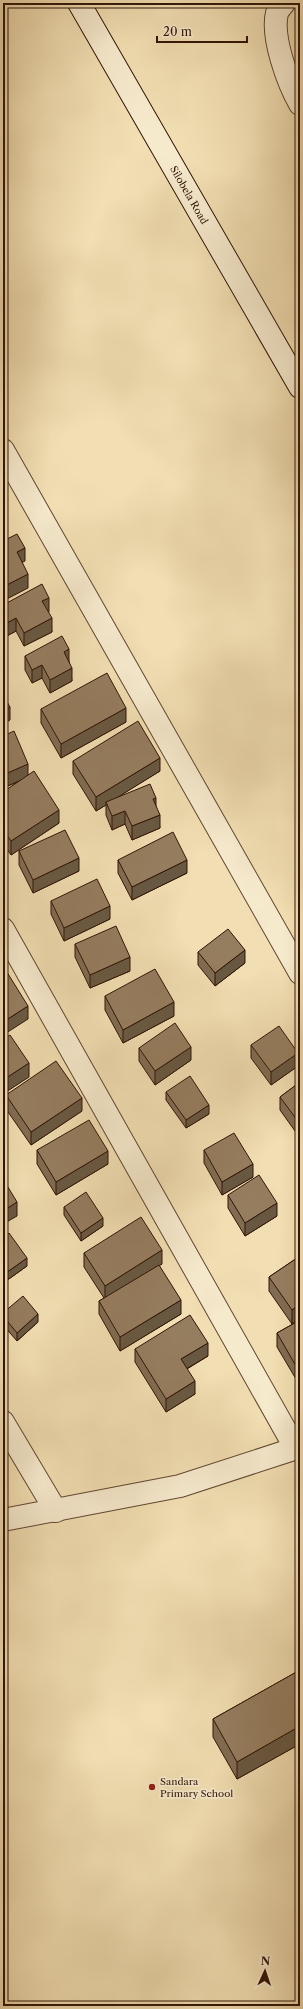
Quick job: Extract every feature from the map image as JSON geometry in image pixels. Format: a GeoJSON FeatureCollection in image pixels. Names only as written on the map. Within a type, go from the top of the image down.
{"type":"FeatureCollection","features":[{"type":"Feature","properties":{"kind":"street","name":"Silobela Road"},"geometry":{"type":"LineString","coordinates":[[79,3],[300,387]]}},
{"type":"Feature","properties":{"kind":"street"},"geometry":{"type":"LineString","coordinates":[[284,3],[277,13],[276,35],[290,86],[300,104]]}},
{"type":"Feature","properties":{"kind":"street"},"geometry":{"type":"LineString","coordinates":[[3,450],[300,973]]}},
{"type":"Feature","properties":{"kind":"street"},"geometry":{"type":"LineString","coordinates":[[3,929],[298,1448],[180,1486],[3,1520]]}},
{"type":"Feature","properties":{"kind":"street"},"geometry":{"type":"LineString","coordinates":[[3,1422],[56,1511]]}},
{"type":"Feature","properties":{"kind":"building"},"geometry":{"type":"Polygon","coordinates":[[[17,534],[25,548],[17,552],[28,574],[3,587],[3,541],[17,534]]]}},
{"type":"Feature","properties":{"kind":"building"},"geometry":{"type":"Polygon","coordinates":[[[42,584],[49,598],[42,601],[52,618],[24,633],[16,618],[5,624],[3,620],[3,605],[42,584]]]}},
{"type":"Feature","properties":{"kind":"building"},"geometry":{"type":"Polygon","coordinates":[[[62,636],[69,649],[64,652],[72,668],[50,680],[42,665],[32,670],[25,656],[62,636]]]}},
{"type":"Feature","properties":{"kind":"building"},"geometry":{"type":"Polygon","coordinates":[[[107,673],[126,708],[61,744],[41,709],[107,673]]]}},
{"type":"Feature","properties":{"kind":"building"},"geometry":{"type":"Polygon","coordinates":[[[3,695],[10,707],[3,711],[3,695]]]}},
{"type":"Feature","properties":{"kind":"building"},"geometry":{"type":"Polygon","coordinates":[[[138,721],[160,758],[96,797],[73,761],[138,721]]]}},
{"type":"Feature","properties":{"kind":"building"},"geometry":{"type":"Polygon","coordinates":[[[14,731],[28,764],[3,775],[3,736],[14,731]]]}},
{"type":"Feature","properties":{"kind":"building"},"geometry":{"type":"Polygon","coordinates":[[[34,771],[59,810],[11,841],[3,830],[3,792],[34,771]]]}},
{"type":"Feature","properties":{"kind":"building"},"geometry":{"type":"Polygon","coordinates":[[[150,784],[156,798],[153,799],[160,815],[132,826],[125,811],[112,816],[106,802],[150,784]]]}},
{"type":"Feature","properties":{"kind":"building"},"geometry":{"type":"Polygon","coordinates":[[[65,830],[79,858],[33,880],[19,851],[65,830]]]}},
{"type":"Feature","properties":{"kind":"building"},"geometry":{"type":"Polygon","coordinates":[[[173,832],[187,860],[132,887],[118,860],[173,832]]]}},
{"type":"Feature","properties":{"kind":"building"},"geometry":{"type":"Polygon","coordinates":[[[97,879],[110,906],[64,928],[51,901],[97,879]]]}},
{"type":"Feature","properties":{"kind":"building"},"geometry":{"type":"Polygon","coordinates":[[[116,926],[130,957],[90,975],[75,944],[116,926]]]}},
{"type":"Feature","properties":{"kind":"building"},"geometry":{"type":"Polygon","coordinates":[[[228,929],[245,950],[215,973],[198,952],[228,929]]]}},
{"type":"Feature","properties":{"kind":"building"},"geometry":{"type":"Polygon","coordinates":[[[5,969],[28,1006],[3,1022],[3,970],[5,969]]]}},
{"type":"Feature","properties":{"kind":"building"},"geometry":{"type":"Polygon","coordinates":[[[155,969],[174,1002],[123,1030],[105,996],[155,969]]]}},
{"type":"Feature","properties":{"kind":"building"},"geometry":{"type":"Polygon","coordinates":[[[175,1023],[191,1047],[155,1071],[139,1048],[175,1023]]]}},
{"type":"Feature","properties":{"kind":"building"},"geometry":{"type":"Polygon","coordinates":[[[279,1026],[298,1053],[271,1072],[251,1045],[279,1026]]]}},
{"type":"Feature","properties":{"kind":"building"},"geometry":{"type":"Polygon","coordinates":[[[10,1035],[29,1063],[3,1080],[3,1040],[10,1035]]]}},
{"type":"Feature","properties":{"kind":"building"},"geometry":{"type":"Polygon","coordinates":[[[56,1061],[82,1098],[31,1132],[6,1095],[56,1061]]]}},
{"type":"Feature","properties":{"kind":"building"},"geometry":{"type":"Polygon","coordinates":[[[190,1076],[209,1105],[186,1120],[166,1092],[190,1076]]]}},
{"type":"Feature","properties":{"kind":"building"},"geometry":{"type":"Polygon","coordinates":[[[300,1082],[300,1124],[280,1097],[300,1082]]]}},
{"type":"Feature","properties":{"kind":"building"},"geometry":{"type":"Polygon","coordinates":[[[89,1120],[108,1151],[56,1182],[37,1150],[89,1120]]]}},
{"type":"Feature","properties":{"kind":"building"},"geometry":{"type":"Polygon","coordinates":[[[234,1133],[253,1164],[222,1182],[204,1150],[234,1133]]]}},
{"type":"Feature","properties":{"kind":"building"},"geometry":{"type":"Polygon","coordinates":[[[259,1175],[277,1203],[245,1223],[228,1195],[259,1175]]]}},
{"type":"Feature","properties":{"kind":"building"},"geometry":{"type":"Polygon","coordinates":[[[3,1179],[17,1202],[3,1211],[3,1179]]]}},
{"type":"Feature","properties":{"kind":"building"},"geometry":{"type":"Polygon","coordinates":[[[86,1192],[103,1218],[81,1233],[64,1207],[86,1192]]]}},
{"type":"Feature","properties":{"kind":"building"},"geometry":{"type":"Polygon","coordinates":[[[141,1217],[162,1250],[105,1286],[84,1253],[141,1217]]]}},
{"type":"Feature","properties":{"kind":"building"},"geometry":{"type":"Polygon","coordinates":[[[9,1233],[27,1258],[6,1273],[3,1270],[3,1238],[9,1233]]]}},
{"type":"Feature","properties":{"kind":"building"},"geometry":{"type":"Polygon","coordinates":[[[297,1258],[300,1261],[300,1304],[292,1310],[269,1277],[297,1258]]]}},
{"type":"Feature","properties":{"kind":"building"},"geometry":{"type":"Polygon","coordinates":[[[159,1265],[181,1300],[120,1337],[99,1301],[159,1265]]]}},
{"type":"Feature","properties":{"kind":"building"},"geometry":{"type":"Polygon","coordinates":[[[23,1296],[38,1314],[17,1333],[3,1316],[3,1313],[23,1296]]]}},
{"type":"Feature","properties":{"kind":"building"},"geometry":{"type":"Polygon","coordinates":[[[190,1315],[208,1343],[181,1359],[195,1381],[166,1399],[135,1349],[190,1315]]]}},
{"type":"Feature","properties":{"kind":"building"},"geometry":{"type":"Polygon","coordinates":[[[300,1320],[300,1364],[296,1366],[277,1333],[300,1320]]]}},
{"type":"Feature","properties":{"kind":"building"},"geometry":{"type":"Polygon","coordinates":[[[300,1670],[300,1726],[237,1762],[213,1719],[300,1670]]]}},
{"type":"Feature","properties":{"kind":"place","name":"Sandara Primary School"},"geometry":{"type":"Point","coordinates":[152,1787]}}]}
